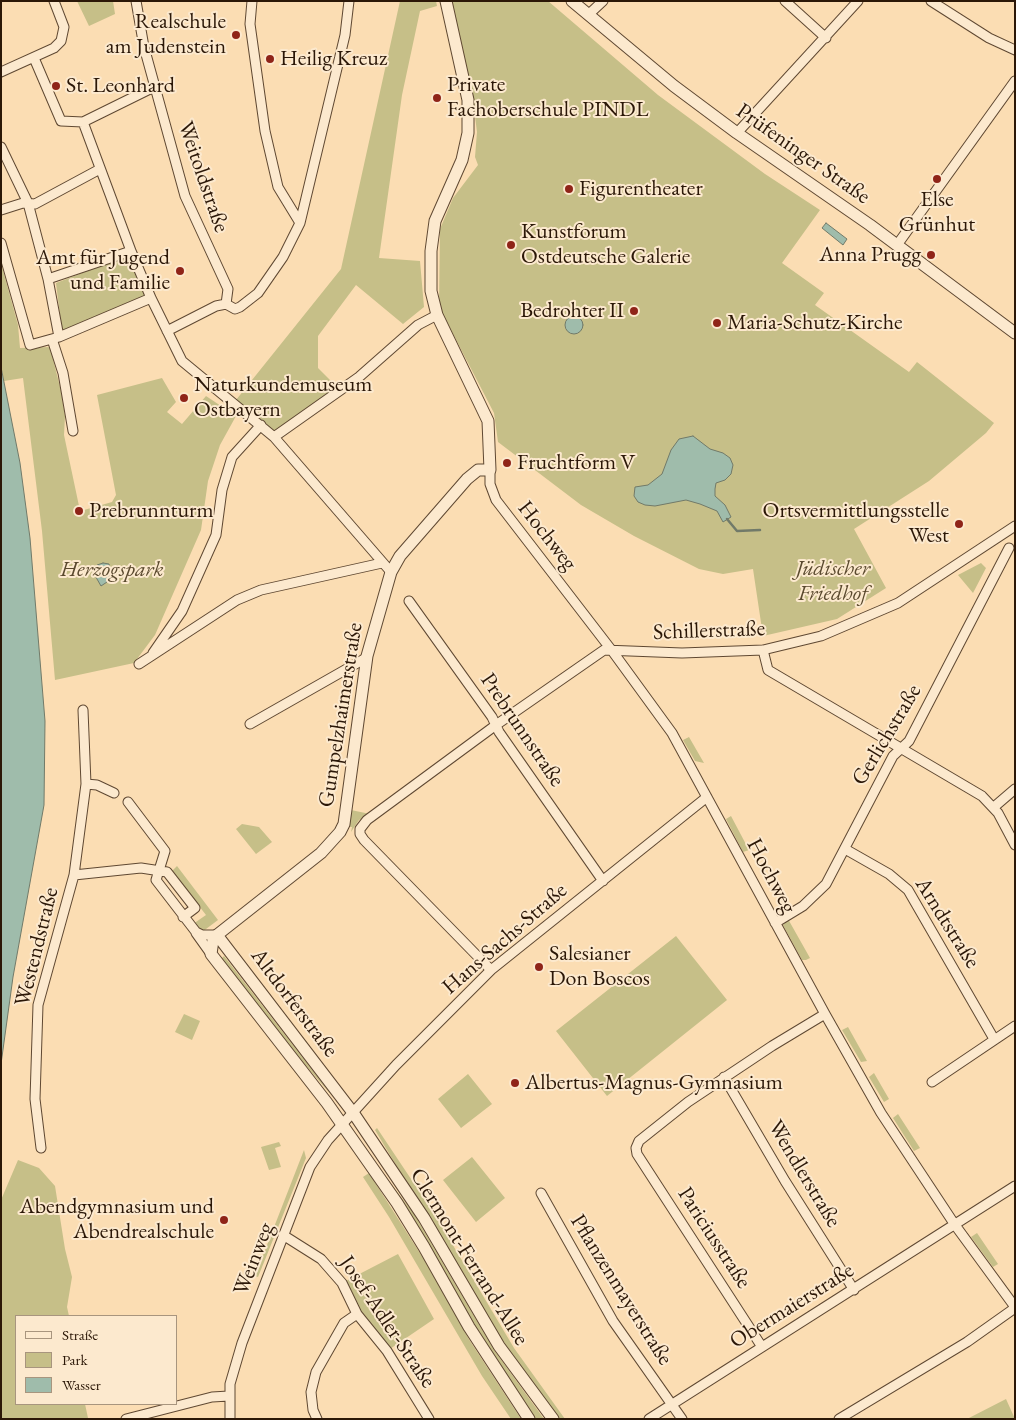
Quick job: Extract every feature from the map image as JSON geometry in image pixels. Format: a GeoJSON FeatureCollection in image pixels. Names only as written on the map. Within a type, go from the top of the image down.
{"type":"FeatureCollection","features":[{"type":"Feature","properties":{"kind":"street"},"geometry":{"type":"LineString","coordinates":[[1,72],[54,48],[64,36],[63,22],[54,1]]}},
{"type":"Feature","properties":{"kind":"street","name":"Weitoldstraße"},"geometry":{"type":"LineString","coordinates":[[136,1],[144,47],[154,87],[185,196],[228,289],[226,304]]}},
{"type":"Feature","properties":{"kind":"street"},"geometry":{"type":"LineString","coordinates":[[252,1],[250,24],[265,131],[278,187],[300,223]]}},
{"type":"Feature","properties":{"kind":"street"},"geometry":{"type":"LineString","coordinates":[[167,332],[208,309],[226,304],[235,309],[240,307],[258,293],[283,257],[300,223],[345,34],[349,1]]}},
{"type":"Feature","properties":{"kind":"street"},"geometry":{"type":"LineString","coordinates":[[446,1],[468,100],[469,117],[465,150],[437,214],[432,237],[431,282],[437,315],[488,421],[490,470]]}},
{"type":"Feature","properties":{"kind":"street","name":"Prüfeninger Straße"},"geometry":{"type":"LineString","coordinates":[[572,1],[674,86],[737,133],[897,245],[1015,333]]}},
{"type":"Feature","properties":{"kind":"street"},"geometry":{"type":"LineString","coordinates":[[588,15],[603,1]]}},
{"type":"Feature","properties":{"kind":"street"},"geometry":{"type":"LineString","coordinates":[[785,1],[826,38]]}},
{"type":"Feature","properties":{"kind":"street"},"geometry":{"type":"LineString","coordinates":[[737,133],[858,1]]}},
{"type":"Feature","properties":{"kind":"street"},"geometry":{"type":"LineString","coordinates":[[931,1],[989,38],[1015,50]]}},
{"type":"Feature","properties":{"kind":"street"},"geometry":{"type":"LineString","coordinates":[[34,58],[61,121],[83,122],[154,87]]}},
{"type":"Feature","properties":{"kind":"street"},"geometry":{"type":"LineString","coordinates":[[897,245],[1015,81]]}},
{"type":"Feature","properties":{"kind":"street"},"geometry":{"type":"LineString","coordinates":[[83,122],[131,251],[151,298],[167,332],[187,366],[246,412],[274,437],[391,572]]}},
{"type":"Feature","properties":{"kind":"street"},"geometry":{"type":"LineString","coordinates":[[1,147],[28,203],[48,279],[55,338],[64,373],[73,431]]}},
{"type":"Feature","properties":{"kind":"street"},"geometry":{"type":"LineString","coordinates":[[1,210],[28,203],[35,204],[100,169]]}},
{"type":"Feature","properties":{"kind":"street"},"geometry":{"type":"LineString","coordinates":[[1,243],[30,345],[55,338],[151,298]]}},
{"type":"Feature","properties":{"kind":"street"},"geometry":{"type":"LineString","coordinates":[[48,279],[131,251]]}},
{"type":"Feature","properties":{"kind":"street"},"geometry":{"type":"LineString","coordinates":[[274,437],[359,377],[418,325],[437,315]]}},
{"type":"Feature","properties":{"kind":"street"},"geometry":{"type":"LineString","coordinates":[[150,658],[182,612],[216,535],[222,490],[232,457],[261,425]]}},
{"type":"Feature","properties":{"kind":"street","name":"Gumpelzhaimerstraße"},"geometry":{"type":"LineString","coordinates":[[217,934],[321,853],[340,832],[344,824],[366,658],[391,572],[400,556],[467,479],[478,470],[490,470]]}},
{"type":"Feature","properties":{"kind":"street","name":"Hochweg"},"geometry":{"type":"LineString","coordinates":[[490,470],[490,484],[496,500],[614,652],[672,733],[881,1113],[955,1225],[1015,1307]]}},
{"type":"Feature","properties":{"kind":"street","name":"Schillerstraße"},"geometry":{"type":"LineString","coordinates":[[491,970],[360,834],[360,829],[368,820],[496,725],[604,650],[614,652],[763,650],[821,636],[881,612],[936,579],[1015,526]]}},
{"type":"Feature","properties":{"kind":"street"},"geometry":{"type":"LineString","coordinates":[[999,538],[1012,550]]}},
{"type":"Feature","properties":{"kind":"street","name":"Gerlichstraße"},"geometry":{"type":"LineString","coordinates":[[775,923],[815,896],[826,884],[893,756],[909,741],[1012,550]]}},
{"type":"Feature","properties":{"kind":"street"},"geometry":{"type":"LineString","coordinates":[[139,664],[237,600],[253,593],[382,563]]}},
{"type":"Feature","properties":{"kind":"street","name":"Prebrunnstraße"},"geometry":{"type":"LineString","coordinates":[[409,601],[603,881]]}},
{"type":"Feature","properties":{"kind":"street"},"geometry":{"type":"LineString","coordinates":[[763,650],[768,670],[982,796],[994,807],[1015,845]]}},
{"type":"Feature","properties":{"kind":"street"},"geometry":{"type":"LineString","coordinates":[[250,724],[366,658]]}},
{"type":"Feature","properties":{"kind":"street","name":"Westendstraße"},"geometry":{"type":"LineString","coordinates":[[41,1148],[35,1099],[38,1005],[74,875],[86,784],[82,710]]}},
{"type":"Feature","properties":{"kind":"street"},"geometry":{"type":"LineString","coordinates":[[86,784],[96,785],[114,793]]}},
{"type":"Feature","properties":{"kind":"street"},"geometry":{"type":"LineString","coordinates":[[994,807],[1015,789]]}},
{"type":"Feature","properties":{"kind":"street","name":"Hans-Sachs-Straße"},"geometry":{"type":"LineString","coordinates":[[343,1124],[354,1114],[396,1065],[491,970],[707,798]]}},
{"type":"Feature","properties":{"kind":"street","name":"Altdorferstraße"},"geometry":{"type":"LineString","coordinates":[[128,802],[165,851],[156,880],[343,1124]]}},
{"type":"Feature","properties":{"kind":"street","name":"Arndtstraße"},"geometry":{"type":"LineString","coordinates":[[845,849],[888,874],[908,890],[994,1039]]}},
{"type":"Feature","properties":{"kind":"street","name":"Westendstraße"},"geometry":{"type":"LineString","coordinates":[[74,875],[141,868],[160,871]]}},
{"type":"Feature","properties":{"kind":"street"},"geometry":{"type":"LineString","coordinates":[[160,871],[168,872],[195,908],[183,917]]}},
{"type":"Feature","properties":{"kind":"street"},"geometry":{"type":"LineString","coordinates":[[196,932],[202,935],[217,934]]}},
{"type":"Feature","properties":{"kind":"street"},"geometry":{"type":"LineString","coordinates":[[212,954],[213,940],[217,934]]}},
{"type":"Feature","properties":{"kind":"street","name":"Altdorferstraße"},"geometry":{"type":"LineString","coordinates":[[217,934],[354,1114]]}},
{"type":"Feature","properties":{"kind":"street"},"geometry":{"type":"LineString","coordinates":[[724,1077],[825,1014]]}},
{"type":"Feature","properties":{"kind":"street"},"geometry":{"type":"LineString","coordinates":[[932,1082],[1015,1026]]}},
{"type":"Feature","properties":{"kind":"street","name":"Pariciusstraße"},"geometry":{"type":"LineString","coordinates":[[724,1077],[639,1141],[636,1148],[637,1154],[762,1347]]}},
{"type":"Feature","properties":{"kind":"street","name":"Wendlerstraße"},"geometry":{"type":"LineString","coordinates":[[724,1077],[785,1181],[854,1290]]}},
{"type":"Feature","properties":{"kind":"street","name":"Clermont-Ferrand-Allee"},"geometry":{"type":"LineString","coordinates":[[354,1114],[424,1218],[499,1346],[553,1419]]}},
{"type":"Feature","properties":{"kind":"street","name":"Clermont-Ferrand-Allee"},"geometry":{"type":"LineString","coordinates":[[343,1124],[411,1225],[474,1335],[529,1419]]}},
{"type":"Feature","properties":{"kind":"street","name":"Weinweg"},"geometry":{"type":"LineString","coordinates":[[230,1419],[229,1396],[242,1343],[283,1234],[310,1168],[328,1140],[343,1124]]}},
{"type":"Feature","properties":{"kind":"street","name":"Obermaierstraße"},"geometry":{"type":"LineString","coordinates":[[649,1419],[1015,1186]]}},
{"type":"Feature","properties":{"kind":"street","name":"Pflanzenmayerstraße"},"geometry":{"type":"LineString","coordinates":[[541,1193],[613,1322],[682,1419]]}},
{"type":"Feature","properties":{"kind":"street","name":"Josef-Adler-Straße"},"geometry":{"type":"LineString","coordinates":[[283,1234],[303,1246],[327,1265],[342,1283],[357,1314],[387,1351],[429,1419]]}},
{"type":"Feature","properties":{"kind":"street"},"geometry":{"type":"LineString","coordinates":[[839,1419],[967,1342],[1008,1310],[1015,1307]]}},
{"type":"Feature","properties":{"kind":"street"},"geometry":{"type":"LineString","coordinates":[[317,1419],[313,1410],[311,1392],[316,1372],[344,1323],[357,1314]]}},
{"type":"Feature","properties":{"kind":"street"},"geometry":{"type":"LineString","coordinates":[[126,1419],[212,1397],[229,1396]]}},
{"type":"Feature","properties":{"kind":"green space"},"geometry":{"type":"Polygon","coordinates":[[[77,1],[113,1],[115,14],[89,26],[77,1]]]}},
{"type":"Feature","properties":{"kind":"green space"},"geometry":{"type":"Polygon","coordinates":[[[400,1],[436,1],[437,6],[420,11],[402,95],[379,258],[420,261],[424,307],[403,324],[356,285],[318,336],[318,368],[338,388],[274,434],[236,400],[341,269],[400,1]]]}},
{"type":"Feature","properties":{"kind":"green space","name":"Jüdischer Friedhof"},"geometry":{"type":"Polygon","coordinates":[[[452,1],[548,1],[658,95],[765,174],[820,210],[782,263],[824,293],[815,305],[909,372],[917,362],[994,423],[986,433],[929,481],[854,529],[886,588],[837,619],[763,636],[753,569],[723,574],[699,569],[634,536],[581,505],[498,442],[494,413],[439,307],[440,229],[453,198],[478,165],[475,157],[477,132],[473,101],[452,1]]]}},
{"type":"Feature","properties":{"kind":"green space"},"geometry":{"type":"Polygon","coordinates":[[[129,255],[146,297],[62,332],[56,283],[129,255]]]}},
{"type":"Feature","properties":{"kind":"green space","name":"Herzogspark"},"geometry":{"type":"Polygon","coordinates":[[[1,263],[18,325],[20,348],[50,347],[65,416],[64,435],[79,506],[83,506],[84,510],[112,502],[116,495],[97,395],[162,378],[176,402],[167,412],[182,424],[206,396],[236,416],[220,445],[208,481],[201,530],[155,635],[134,663],[55,680],[42,531],[23,378],[4,381],[1,367],[1,263]]]}},
{"type":"Feature","properties":{"kind":"green space"},"geometry":{"type":"Polygon","coordinates":[[[981,563],[986,568],[973,593],[958,575],[981,563]]]}},
{"type":"Feature","properties":{"kind":"green space"},"geometry":{"type":"Polygon","coordinates":[[[689,737],[704,763],[695,761],[683,740],[689,737]]]}},
{"type":"Feature","properties":{"kind":"green space"},"geometry":{"type":"Polygon","coordinates":[[[351,810],[370,814],[359,820],[351,832],[352,827],[349,827],[351,810]]]}},
{"type":"Feature","properties":{"kind":"green space"},"geometry":{"type":"Polygon","coordinates":[[[731,816],[749,850],[743,852],[726,819],[731,816]]]}},
{"type":"Feature","properties":{"kind":"green space"},"geometry":{"type":"Polygon","coordinates":[[[242,824],[259,827],[272,842],[256,854],[236,829],[242,824]]]}},
{"type":"Feature","properties":{"kind":"green space"},"geometry":{"type":"Polygon","coordinates":[[[177,866],[218,920],[202,932],[193,924],[206,915],[172,871],[177,866]]]}},
{"type":"Feature","properties":{"kind":"green space"},"geometry":{"type":"Polygon","coordinates":[[[788,919],[810,958],[806,960],[802,960],[783,925],[788,919]]]}},
{"type":"Feature","properties":{"kind":"green space"},"geometry":{"type":"Polygon","coordinates":[[[676,936],[727,1000],[607,1096],[556,1031],[676,936]]]}},
{"type":"Feature","properties":{"kind":"green space"},"geometry":{"type":"Polygon","coordinates":[[[224,956],[333,1097],[282,1038],[221,959],[224,956]]]}},
{"type":"Feature","properties":{"kind":"green space"},"geometry":{"type":"Polygon","coordinates":[[[184,1014],[200,1021],[192,1040],[175,1032],[184,1014]]]}},
{"type":"Feature","properties":{"kind":"green space"},"geometry":{"type":"Polygon","coordinates":[[[848,1027],[867,1061],[861,1062],[842,1030],[848,1027]]]}},
{"type":"Feature","properties":{"kind":"green space"},"geometry":{"type":"Polygon","coordinates":[[[874,1073],[889,1099],[884,1102],[869,1077],[874,1073]]]}},
{"type":"Feature","properties":{"kind":"green space"},"geometry":{"type":"Polygon","coordinates":[[[468,1074],[492,1104],[461,1128],[438,1099],[468,1074]]]}},
{"type":"Feature","properties":{"kind":"green space"},"geometry":{"type":"Polygon","coordinates":[[[898,1114],[920,1148],[914,1151],[893,1118],[898,1114]]]}},
{"type":"Feature","properties":{"kind":"green space"},"geometry":{"type":"Polygon","coordinates":[[[377,1128],[435,1215],[514,1348],[565,1419],[559,1419],[513,1360],[375,1130],[377,1128]]]}},
{"type":"Feature","properties":{"kind":"green space"},"geometry":{"type":"Polygon","coordinates":[[[279,1142],[281,1146],[275,1148],[281,1167],[269,1170],[261,1147],[279,1142]]]}},
{"type":"Feature","properties":{"kind":"green space"},"geometry":{"type":"Polygon","coordinates":[[[304,1150],[306,1158],[258,1277],[255,1276],[304,1150]]]}},
{"type":"Feature","properties":{"kind":"green space"},"geometry":{"type":"Polygon","coordinates":[[[472,1157],[505,1198],[476,1222],[443,1180],[472,1157]]]}},
{"type":"Feature","properties":{"kind":"green space"},"geometry":{"type":"Polygon","coordinates":[[[18,1160],[39,1168],[55,1186],[65,1249],[72,1277],[67,1307],[69,1315],[15,1315],[15,1405],[85,1405],[88,1418],[1,1419],[1,1200],[18,1160]]]}},
{"type":"Feature","properties":{"kind":"green space"},"geometry":{"type":"Polygon","coordinates":[[[379,1168],[414,1214],[494,1350],[544,1419],[533,1419],[517,1396],[379,1168]]]}},
{"type":"Feature","properties":{"kind":"green space"},"geometry":{"type":"Polygon","coordinates":[[[369,1173],[423,1258],[470,1341],[521,1419],[511,1419],[482,1376],[389,1217],[363,1177],[369,1173]]]}},
{"type":"Feature","properties":{"kind":"green space"},"geometry":{"type":"Polygon","coordinates":[[[977,1233],[998,1264],[993,1267],[971,1237],[977,1233]]]}},
{"type":"Feature","properties":{"kind":"green space"},"geometry":{"type":"Polygon","coordinates":[[[398,1254],[434,1319],[387,1351],[357,1314],[342,1283],[398,1254]]]}},
{"type":"Feature","properties":{"kind":"green space"},"geometry":{"type":"Polygon","coordinates":[[[1006,1399],[1015,1419],[967,1419],[1006,1399]]]}},
{"type":"Feature","properties":{"kind":"water"},"geometry":{"type":"Polygon","coordinates":[[[826,223],[847,239],[843,245],[822,228],[826,223]]]}},
{"type":"Feature","properties":{"kind":"water"},"geometry":{"type":"Polygon","coordinates":[[[574,316],[580,319],[583,325],[580,331],[574,334],[568,331],[565,325],[568,319],[574,316]]]}},
{"type":"Feature","properties":{"kind":"water"},"geometry":{"type":"Polygon","coordinates":[[[1,367],[20,463],[30,538],[45,721],[44,805],[13,977],[1,1064],[1,367]]]}},
{"type":"Feature","properties":{"kind":"water"},"geometry":{"type":"Polygon","coordinates":[[[693,436],[710,449],[723,453],[730,458],[733,465],[731,474],[725,480],[716,483],[715,496],[725,505],[731,517],[723,522],[717,511],[700,504],[686,500],[655,506],[645,505],[638,502],[634,496],[635,487],[648,485],[662,474],[671,450],[679,439],[693,436]]]}},
{"type":"Feature","properties":{"kind":"water"},"geometry":{"type":"Polygon","coordinates":[[[109,564],[111,572],[107,582],[101,586],[93,572],[97,565],[109,564]]]}},
{"type":"Feature","properties":{"kind":"waterway"},"geometry":{"type":"LineString","coordinates":[[727,519],[737,531],[760,530]]}},
{"type":"Feature","properties":{"kind":"place","name":"Realschule am Judenstein"},"geometry":{"type":"Point","coordinates":[236,35]}},
{"type":"Feature","properties":{"kind":"place","name":"Heilig Kreuz"},"geometry":{"type":"Point","coordinates":[270,59]}},
{"type":"Feature","properties":{"kind":"place","name":"St. Leonhard"},"geometry":{"type":"Point","coordinates":[56,86]}},
{"type":"Feature","properties":{"kind":"place","name":"Private Fachoberschule PINDL"},"geometry":{"type":"Point","coordinates":[437,98]}},
{"type":"Feature","properties":{"kind":"place","name":"Else Grünhut"},"geometry":{"type":"Point","coordinates":[937,179]}},
{"type":"Feature","properties":{"kind":"place","name":"Figurentheater"},"geometry":{"type":"Point","coordinates":[569,189]}},
{"type":"Feature","properties":{"kind":"place","name":"Kunstforum Ostdeutsche Galerie"},"geometry":{"type":"Point","coordinates":[511,245]}},
{"type":"Feature","properties":{"kind":"place","name":"Anna Prugg"},"geometry":{"type":"Point","coordinates":[931,255]}},
{"type":"Feature","properties":{"kind":"place","name":"Amt für Jugend und Familie"},"geometry":{"type":"Point","coordinates":[180,271]}},
{"type":"Feature","properties":{"kind":"place","name":"Bedrohter II"},"geometry":{"type":"Point","coordinates":[634,311]}},
{"type":"Feature","properties":{"kind":"place","name":"Maria-Schutz-Kirche"},"geometry":{"type":"Point","coordinates":[717,323]}},
{"type":"Feature","properties":{"kind":"place","name":"Naturkundemuseum Ostbayern"},"geometry":{"type":"Point","coordinates":[184,398]}},
{"type":"Feature","properties":{"kind":"place","name":"Fruchtform V"},"geometry":{"type":"Point","coordinates":[507,463]}},
{"type":"Feature","properties":{"kind":"place","name":"Prebrunnturm"},"geometry":{"type":"Point","coordinates":[79,511]}},
{"type":"Feature","properties":{"kind":"place","name":"Ortsvermittlungsstelle West"},"geometry":{"type":"Point","coordinates":[959,524]}},
{"type":"Feature","properties":{"kind":"place","name":"Salesianer Don Boscos"},"geometry":{"type":"Point","coordinates":[539,967]}},
{"type":"Feature","properties":{"kind":"place","name":"Albertus-Magnus-Gymnasium"},"geometry":{"type":"Point","coordinates":[515,1083]}},
{"type":"Feature","properties":{"kind":"place","name":"Abendgymnasium und Abendrealschule"},"geometry":{"type":"Point","coordinates":[224,1220]}}]}
